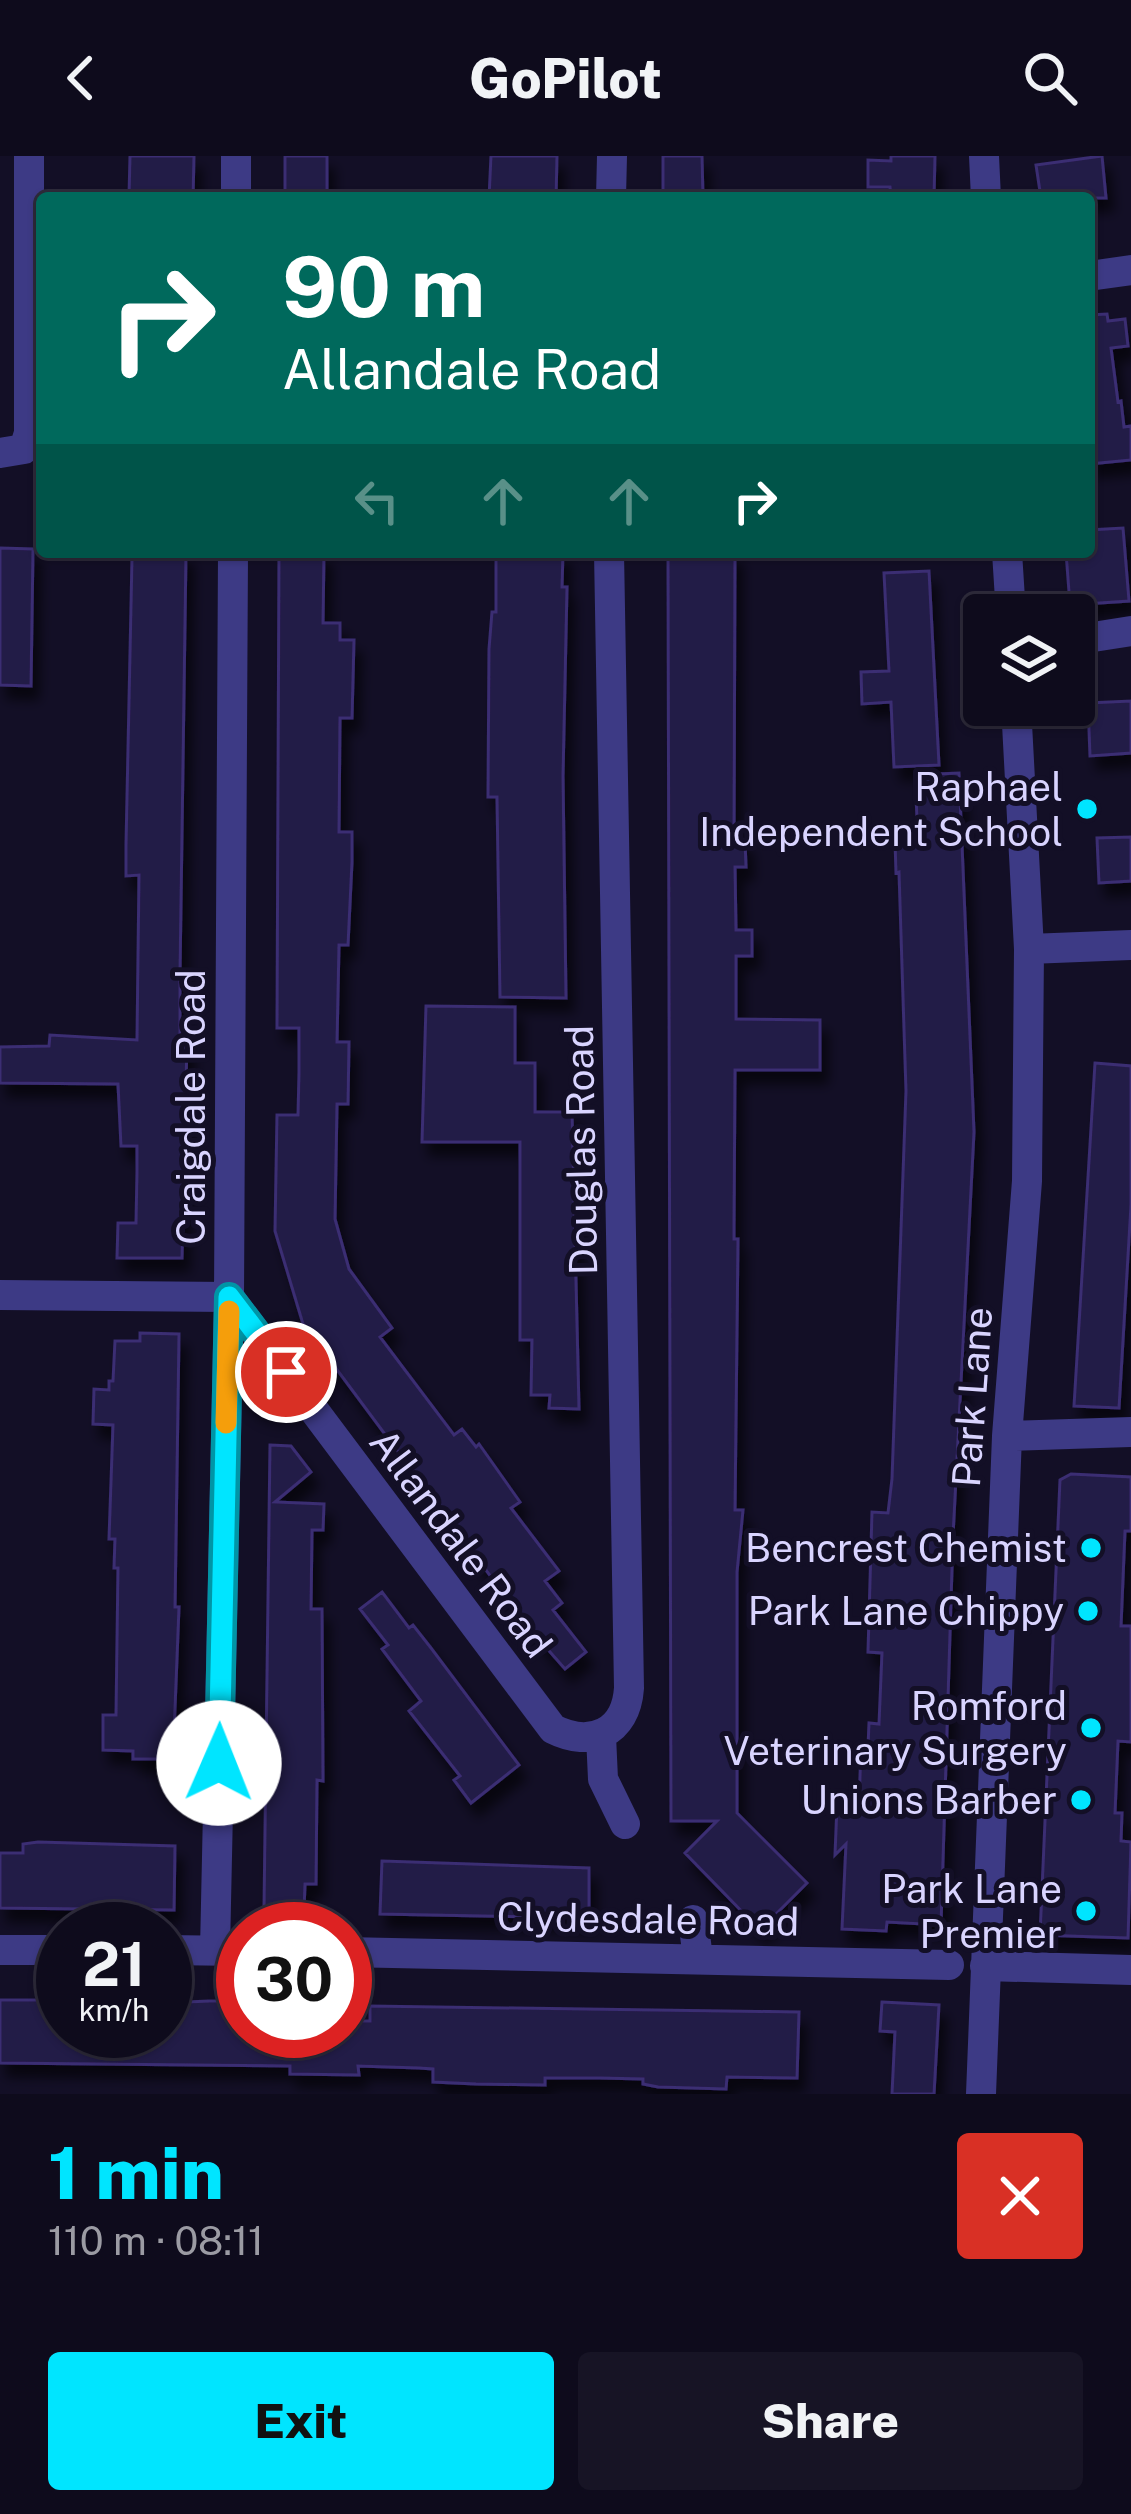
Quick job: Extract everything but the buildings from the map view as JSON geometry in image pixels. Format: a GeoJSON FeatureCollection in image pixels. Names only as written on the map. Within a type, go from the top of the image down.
{"type":"FeatureCollection","features":[{"type":"Feature","properties":{"kind":"street"},"geometry":{"type":"LineString","coordinates":[[12,451],[29,433],[29,156]]}},
{"type":"Feature","properties":{"kind":"street"},"geometry":{"type":"LineString","coordinates":[[236,156],[236,192]]}},
{"type":"Feature","properties":{"kind":"street"},"geometry":{"type":"LineString","coordinates":[[611,192],[612,156]]}},
{"type":"Feature","properties":{"kind":"street"},"geometry":{"type":"LineString","coordinates":[[984,156],[986,192]]}},
{"type":"Feature","properties":{"kind":"street"},"geometry":{"type":"LineString","coordinates":[[1095,275],[1131,270]]}},
{"type":"Feature","properties":{"kind":"street","name":"Craigdale Road"},"geometry":{"type":"LineString","coordinates":[[229,1902],[233,558]]}},
{"type":"Feature","properties":{"kind":"street","name":"Douglas Road"},"geometry":{"type":"LineString","coordinates":[[602,1736],[620,1721],[629,1688],[609,558]]}},
{"type":"Feature","properties":{"kind":"street"},"geometry":{"type":"LineString","coordinates":[[1007,558],[1010,594]]}},
{"type":"Feature","properties":{"kind":"street"},"geometry":{"type":"LineString","coordinates":[[1095,637],[1131,632]]}},
{"type":"Feature","properties":{"kind":"street","name":"Park Lane"},"geometry":{"type":"LineString","coordinates":[[981,2094],[1007,1436],[1027,1180],[1029,949],[1017,726]]}},
{"type":"Feature","properties":{"kind":"street"},"geometry":{"type":"LineString","coordinates":[[1029,949],[1131,945]]}},
{"type":"Feature","properties":{"kind":"street"},"geometry":{"type":"LineString","coordinates":[[0,1295],[229,1297]]}},
{"type":"Feature","properties":{"kind":"street","name":"Allandale Road"},"geometry":{"type":"LineString","coordinates":[[229,1297],[540,1715],[570,1738],[602,1736]]}},
{"type":"Feature","properties":{"kind":"street"},"geometry":{"type":"LineString","coordinates":[[1007,1436],[1131,1432]]}},
{"type":"Feature","properties":{"kind":"street"},"geometry":{"type":"LineString","coordinates":[[602,1736],[603,1779],[625,1824]]}},
{"type":"Feature","properties":{"kind":"street"},"geometry":{"type":"LineString","coordinates":[[693,1920],[698,1958]]}},
{"type":"Feature","properties":{"kind":"street"},"geometry":{"type":"LineString","coordinates":[[0,1950],[36,1950]]}},
{"type":"Feature","properties":{"kind":"street","name":"Clydesdale Road"},"geometry":{"type":"LineString","coordinates":[[372,1952],[949,1965]]}},
{"type":"Feature","properties":{"kind":"street"},"geometry":{"type":"LineString","coordinates":[[985,1966],[1131,1970]]}},
{"type":"Feature","properties":{"kind":"slow traffic"},"geometry":{"type":"LineString","coordinates":[[226,1423],[229,1311]]}},
{"type":"Feature","properties":{"kind":"place","name":"Raphael Independent School"},"geometry":{"type":"Point","coordinates":[1087,809]}},
{"type":"Feature","properties":{"kind":"place","name":"Bencrest Chemist"},"geometry":{"type":"Point","coordinates":[1091,1548]}},
{"type":"Feature","properties":{"kind":"place","name":"Park Lane Chippy"},"geometry":{"type":"Point","coordinates":[1088,1611]}},
{"type":"Feature","properties":{"kind":"place","name":"Romford Veterinary Surgery"},"geometry":{"type":"Point","coordinates":[1091,1728]}},
{"type":"Feature","properties":{"kind":"place","name":"Unions Barber"},"geometry":{"type":"Point","coordinates":[1081,1800]}},
{"type":"Feature","properties":{"kind":"place","name":"Park Lane Premier"},"geometry":{"type":"Point","coordinates":[1086,1911]}},
{"type":"Feature","properties":{"kind":"route"},"geometry":{"type":"LineString","coordinates":[[219,1763],[229,1297],[286,1372]]}}]}
